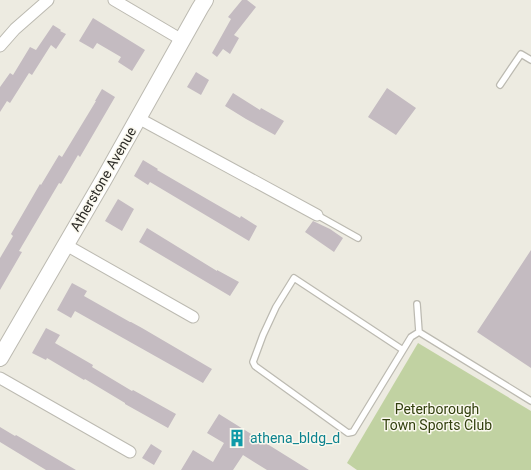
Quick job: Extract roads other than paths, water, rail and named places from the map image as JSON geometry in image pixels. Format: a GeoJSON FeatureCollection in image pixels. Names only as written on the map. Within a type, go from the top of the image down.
{"type":"FeatureCollection","features":[{"type":"Feature","properties":{"kind":"street"},"geometry":{"type":"LineString","coordinates":[[0,46],[15,29],[48,0]]}},
{"type":"Feature","properties":{"kind":"street"},"geometry":{"type":"LineString","coordinates":[[114,0],[182,40]]}},
{"type":"Feature","properties":{"kind":"street","name":"Atherstone Avenue"},"geometry":{"type":"LineString","coordinates":[[0,358],[205,0]]}},
{"type":"Feature","properties":{"kind":"street"},"geometry":{"type":"LineString","coordinates":[[138,118],[317,216]]}},
{"type":"Feature","properties":{"kind":"street"},"geometry":{"type":"LineString","coordinates":[[66,245],[193,317]]}},
{"type":"Feature","properties":{"kind":"street"},"geometry":{"type":"LineString","coordinates":[[0,378],[130,452]]}},
{"type":"Feature","properties":{"kind":"lane"},"geometry":{"type":"LineString","coordinates":[[500,85],[521,54],[531,60]]}},
{"type":"Feature","properties":{"kind":"lane"},"geometry":{"type":"LineString","coordinates":[[317,216],[358,238]]}},
{"type":"Feature","properties":{"kind":"lane"},"geometry":{"type":"LineString","coordinates":[[403,350],[294,278],[276,307],[253,362],[255,366],[348,433],[353,432],[411,337],[419,332]]}},
{"type":"Feature","properties":{"kind":"lane"},"geometry":{"type":"LineString","coordinates":[[417,304],[419,332]]}},
{"type":"Feature","properties":{"kind":"lane"},"geometry":{"type":"LineString","coordinates":[[419,332],[531,401]]}},
{"type":"Feature","properties":{"kind":"place","name":"athena_bldg_d"},"geometry":{"type":"Point","coordinates":[237,438]}},
{"type":"Feature","properties":{"kind":"park label","name":"Peterborough Town Sports Club"},"geometry":{"type":"Point","coordinates":[437,418]}}]}
